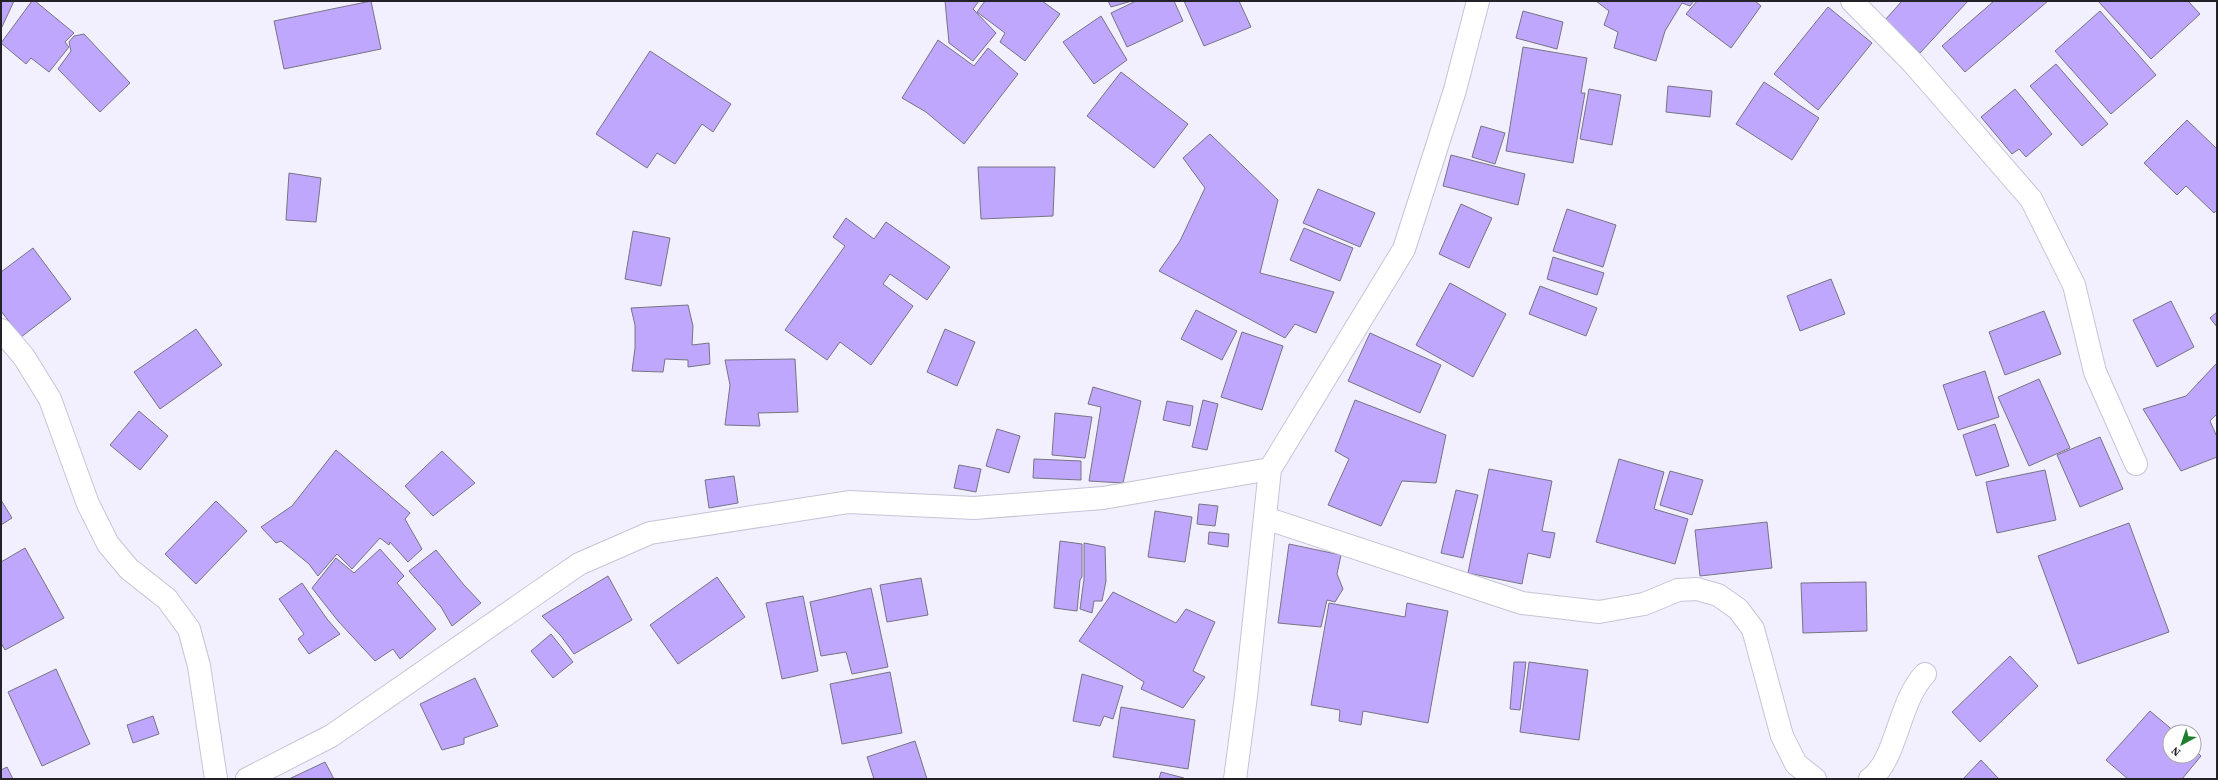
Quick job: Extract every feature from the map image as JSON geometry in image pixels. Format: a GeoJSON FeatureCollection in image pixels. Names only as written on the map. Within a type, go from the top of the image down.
{"type":"FeatureCollection","features":[{"type":"Feature","properties":{"kind":"street"},"geometry":{"type":"LineString","coordinates":[[1235,779],[1246,696],[1270,469],[1404,249],[1455,90],[1478,1]]}},
{"type":"Feature","properties":{"kind":"street"},"geometry":{"type":"LineString","coordinates":[[1852,1],[1912,62],[2031,199],[2074,285],[2095,372],[2136,464]]}},
{"type":"Feature","properties":{"kind":"street"},"geometry":{"type":"LineString","coordinates":[[1,330],[24,357],[50,399],[88,504],[108,544],[130,569],[167,599],[189,629],[199,666],[216,779]]}},
{"type":"Feature","properties":{"kind":"street"},"geometry":{"type":"LineString","coordinates":[[247,779],[330,736],[579,564],[650,533],[848,502],[974,508],[1103,498],[1270,469]]}},
{"type":"Feature","properties":{"kind":"street"},"geometry":{"type":"LineString","coordinates":[[1265,518],[1522,602],[1599,612],[1644,604],[1678,590],[1698,589],[1718,595],[1738,609],[1753,629],[1782,736],[1796,764],[1814,779]]}},
{"type":"Feature","properties":{"kind":"street"},"geometry":{"type":"LineString","coordinates":[[1870,779],[1879,773],[1894,739],[1906,703],[1925,674]]}},
{"type":"Feature","properties":{"kind":"building"},"geometry":{"type":"Polygon","coordinates":[[[1,1],[14,1],[1,29],[1,1]]]}},
{"type":"Feature","properties":{"kind":"building"},"geometry":{"type":"Polygon","coordinates":[[[32,1],[35,1],[74,33],[65,42],[69,47],[49,72],[31,58],[26,64],[1,43],[32,1]]]}},
{"type":"Feature","properties":{"kind":"building"},"geometry":{"type":"Polygon","coordinates":[[[371,1],[381,49],[284,69],[274,21],[371,1]]]}},
{"type":"Feature","properties":{"kind":"building"},"geometry":{"type":"Polygon","coordinates":[[[945,1],[979,1],[973,9],[996,33],[973,61],[949,43],[945,1]]]}},
{"type":"Feature","properties":{"kind":"building"},"geometry":{"type":"Polygon","coordinates":[[[985,1],[1042,1],[1060,14],[1025,61],[1000,42],[1005,33],[977,12],[985,1]]]}},
{"type":"Feature","properties":{"kind":"building"},"geometry":{"type":"Polygon","coordinates":[[[1108,1],[1132,1],[1111,7],[1108,1]]]}},
{"type":"Feature","properties":{"kind":"building"},"geometry":{"type":"Polygon","coordinates":[[[1136,1],[1174,1],[1183,21],[1127,47],[1111,13],[1136,1]]]}},
{"type":"Feature","properties":{"kind":"building"},"geometry":{"type":"Polygon","coordinates":[[[1184,1],[1239,1],[1251,27],[1204,46],[1184,1]]]}},
{"type":"Feature","properties":{"kind":"building"},"geometry":{"type":"Polygon","coordinates":[[[1596,1],[1694,1],[1690,6],[1682,3],[1665,31],[1656,61],[1614,48],[1618,32],[1604,25],[1609,11],[1596,1]]]}},
{"type":"Feature","properties":{"kind":"building"},"geometry":{"type":"Polygon","coordinates":[[[1697,1],[1755,1],[1761,6],[1731,48],[1686,14],[1697,1]]]}},
{"type":"Feature","properties":{"kind":"building"},"geometry":{"type":"Polygon","coordinates":[[[1902,1],[1968,1],[1920,53],[1885,20],[1902,1]]]}},
{"type":"Feature","properties":{"kind":"building"},"geometry":{"type":"Polygon","coordinates":[[[1994,1],[2048,1],[1965,72],[1942,46],[1994,1]]]}},
{"type":"Feature","properties":{"kind":"building"},"geometry":{"type":"Polygon","coordinates":[[[2098,1],[2188,1],[2200,14],[2151,59],[2098,1]]]}},
{"type":"Feature","properties":{"kind":"building"},"geometry":{"type":"Polygon","coordinates":[[[1828,7],[1872,43],[1818,110],[1774,74],[1828,7]]]}},
{"type":"Feature","properties":{"kind":"building"},"geometry":{"type":"Polygon","coordinates":[[[1523,11],[1563,22],[1557,49],[1516,38],[1523,11]]]}},
{"type":"Feature","properties":{"kind":"building"},"geometry":{"type":"Polygon","coordinates":[[[2100,11],[2156,75],[2111,114],[2055,51],[2100,11]]]}},
{"type":"Feature","properties":{"kind":"building"},"geometry":{"type":"Polygon","coordinates":[[[1101,16],[1127,60],[1094,84],[1063,42],[1101,16]]]}},
{"type":"Feature","properties":{"kind":"building"},"geometry":{"type":"Polygon","coordinates":[[[84,34],[130,83],[100,112],[58,69],[71,51],[69,42],[74,36],[84,34]]]}},
{"type":"Feature","properties":{"kind":"building"},"geometry":{"type":"Polygon","coordinates":[[[938,40],[974,66],[988,48],[1018,74],[964,144],[926,112],[902,98],[938,40]]]}},
{"type":"Feature","properties":{"kind":"building"},"geometry":{"type":"Polygon","coordinates":[[[1523,47],[1587,58],[1581,93],[1585,93],[1573,163],[1506,151],[1523,47]]]}},
{"type":"Feature","properties":{"kind":"building"},"geometry":{"type":"Polygon","coordinates":[[[650,51],[731,104],[713,132],[702,124],[675,164],[657,153],[647,168],[596,134],[650,51]]]}},
{"type":"Feature","properties":{"kind":"building"},"geometry":{"type":"Polygon","coordinates":[[[2056,64],[2108,124],[2082,146],[2030,86],[2056,64]]]}},
{"type":"Feature","properties":{"kind":"building"},"geometry":{"type":"Polygon","coordinates":[[[1121,72],[1188,124],[1154,168],[1087,116],[1121,72]]]}},
{"type":"Feature","properties":{"kind":"building"},"geometry":{"type":"Polygon","coordinates":[[[1764,82],[1819,118],[1792,160],[1736,124],[1764,82]]]}},
{"type":"Feature","properties":{"kind":"building"},"geometry":{"type":"Polygon","coordinates":[[[1668,86],[1712,91],[1710,117],[1666,112],[1668,86]]]}},
{"type":"Feature","properties":{"kind":"building"},"geometry":{"type":"Polygon","coordinates":[[[1589,89],[1621,95],[1612,145],[1580,139],[1589,89]]]}},
{"type":"Feature","properties":{"kind":"building"},"geometry":{"type":"Polygon","coordinates":[[[2015,89],[2052,134],[2026,157],[2019,149],[2012,154],[1981,117],[2015,89]]]}},
{"type":"Feature","properties":{"kind":"building"},"geometry":{"type":"Polygon","coordinates":[[[2187,120],[2217,149],[2217,210],[2214,213],[2186,186],[2177,195],[2144,163],[2187,120]]]}},
{"type":"Feature","properties":{"kind":"building"},"geometry":{"type":"Polygon","coordinates":[[[1481,126],[1505,133],[1495,164],[1472,157],[1481,126]]]}},
{"type":"Feature","properties":{"kind":"building"},"geometry":{"type":"Polygon","coordinates":[[[1210,134],[1278,200],[1260,273],[1334,292],[1316,333],[1295,324],[1285,338],[1159,271],[1180,241],[1205,188],[1183,158],[1210,134]]]}},
{"type":"Feature","properties":{"kind":"building"},"geometry":{"type":"Polygon","coordinates":[[[1451,155],[1525,174],[1518,205],[1443,186],[1451,155]]]}},
{"type":"Feature","properties":{"kind":"building"},"geometry":{"type":"Polygon","coordinates":[[[978,167],[1055,167],[1053,216],[981,219],[978,167]]]}},
{"type":"Feature","properties":{"kind":"building"},"geometry":{"type":"Polygon","coordinates":[[[289,173],[321,178],[316,222],[286,220],[289,173]]]}},
{"type":"Feature","properties":{"kind":"building"},"geometry":{"type":"Polygon","coordinates":[[[1318,189],[1375,213],[1360,247],[1303,223],[1318,189]]]}},
{"type":"Feature","properties":{"kind":"building"},"geometry":{"type":"Polygon","coordinates":[[[1461,204],[1492,218],[1469,268],[1439,254],[1461,204]]]}},
{"type":"Feature","properties":{"kind":"building"},"geometry":{"type":"Polygon","coordinates":[[[1567,209],[1616,225],[1603,267],[1553,251],[1567,209]]]}},
{"type":"Feature","properties":{"kind":"building"},"geometry":{"type":"Polygon","coordinates":[[[846,218],[874,239],[886,222],[950,267],[927,300],[890,274],[883,284],[913,306],[871,365],[840,342],[827,360],[785,330],[845,246],[833,237],[846,218]]]}},
{"type":"Feature","properties":{"kind":"building"},"geometry":{"type":"Polygon","coordinates":[[[1304,228],[1353,248],[1340,281],[1290,260],[1304,228]]]}},
{"type":"Feature","properties":{"kind":"building"},"geometry":{"type":"Polygon","coordinates":[[[633,231],[670,238],[661,286],[625,279],[633,231]]]}},
{"type":"Feature","properties":{"kind":"building"},"geometry":{"type":"Polygon","coordinates":[[[33,248],[71,299],[21,337],[1,311],[1,272],[33,248]]]}},
{"type":"Feature","properties":{"kind":"building"},"geometry":{"type":"Polygon","coordinates":[[[1553,257],[1604,273],[1597,295],[1547,279],[1553,257]]]}},
{"type":"Feature","properties":{"kind":"building"},"geometry":{"type":"Polygon","coordinates":[[[1831,279],[1845,314],[1800,331],[1787,296],[1831,279]]]}},
{"type":"Feature","properties":{"kind":"building"},"geometry":{"type":"Polygon","coordinates":[[[1450,283],[1506,314],[1473,377],[1416,345],[1450,283]]]}},
{"type":"Feature","properties":{"kind":"building"},"geometry":{"type":"Polygon","coordinates":[[[1540,286],[1597,308],[1586,336],[1529,314],[1540,286]]]}},
{"type":"Feature","properties":{"kind":"building"},"geometry":{"type":"Polygon","coordinates":[[[2171,301],[2194,347],[2157,367],[2133,320],[2171,301]]]}},
{"type":"Feature","properties":{"kind":"building"},"geometry":{"type":"Polygon","coordinates":[[[688,305],[693,326],[692,345],[709,343],[710,364],[688,367],[688,360],[665,359],[663,372],[632,371],[635,348],[635,325],[631,308],[688,305]]]}},
{"type":"Feature","properties":{"kind":"building"},"geometry":{"type":"Polygon","coordinates":[[[1196,310],[1237,331],[1222,360],[1181,339],[1196,310]]]}},
{"type":"Feature","properties":{"kind":"building"},"geometry":{"type":"Polygon","coordinates":[[[2044,311],[2061,354],[2005,375],[1989,332],[2044,311]]]}},
{"type":"Feature","properties":{"kind":"building"},"geometry":{"type":"Polygon","coordinates":[[[2217,312],[2217,327],[2210,318],[2217,312]]]}},
{"type":"Feature","properties":{"kind":"building"},"geometry":{"type":"Polygon","coordinates":[[[196,329],[222,365],[160,409],[134,372],[196,329]]]}},
{"type":"Feature","properties":{"kind":"building"},"geometry":{"type":"Polygon","coordinates":[[[945,329],[975,342],[957,386],[927,372],[945,329]]]}},
{"type":"Feature","properties":{"kind":"building"},"geometry":{"type":"Polygon","coordinates":[[[1242,332],[1283,346],[1262,410],[1221,397],[1242,332]]]}},
{"type":"Feature","properties":{"kind":"building"},"geometry":{"type":"Polygon","coordinates":[[[1370,333],[1441,365],[1420,413],[1348,381],[1370,333]]]}},
{"type":"Feature","properties":{"kind":"building"},"geometry":{"type":"Polygon","coordinates":[[[795,359],[798,412],[758,413],[760,426],[725,425],[730,385],[725,360],[795,359]]]}},
{"type":"Feature","properties":{"kind":"building"},"geometry":{"type":"Polygon","coordinates":[[[2217,363],[2217,414],[2210,421],[2217,437],[2217,457],[2181,471],[2143,409],[2186,396],[2217,363]]]}},
{"type":"Feature","properties":{"kind":"building"},"geometry":{"type":"Polygon","coordinates":[[[1985,371],[1999,417],[1958,430],[1943,385],[1985,371]]]}},
{"type":"Feature","properties":{"kind":"building"},"geometry":{"type":"Polygon","coordinates":[[[2039,379],[2070,448],[2029,466],[1998,397],[2039,379]]]}},
{"type":"Feature","properties":{"kind":"building"},"geometry":{"type":"Polygon","coordinates":[[[1093,387],[1141,401],[1123,483],[1089,481],[1101,407],[1088,404],[1093,387]]]}},
{"type":"Feature","properties":{"kind":"building"},"geometry":{"type":"Polygon","coordinates":[[[1203,400],[1218,404],[1207,450],[1192,447],[1203,400]]]}},
{"type":"Feature","properties":{"kind":"building"},"geometry":{"type":"Polygon","coordinates":[[[1355,400],[1446,435],[1436,483],[1402,481],[1381,526],[1328,505],[1349,459],[1335,451],[1355,400]]]}},
{"type":"Feature","properties":{"kind":"building"},"geometry":{"type":"Polygon","coordinates":[[[1167,401],[1193,406],[1190,426],[1163,420],[1167,401]]]}},
{"type":"Feature","properties":{"kind":"building"},"geometry":{"type":"Polygon","coordinates":[[[139,411],[168,436],[140,470],[110,445],[139,411]]]}},
{"type":"Feature","properties":{"kind":"building"},"geometry":{"type":"Polygon","coordinates":[[[1055,413],[1092,417],[1085,458],[1052,455],[1055,413]]]}},
{"type":"Feature","properties":{"kind":"building"},"geometry":{"type":"Polygon","coordinates":[[[1995,424],[2009,466],[1976,476],[1963,435],[1995,424]]]}},
{"type":"Feature","properties":{"kind":"building"},"geometry":{"type":"Polygon","coordinates":[[[997,429],[1020,436],[1009,473],[986,466],[997,429]]]}},
{"type":"Feature","properties":{"kind":"building"},"geometry":{"type":"Polygon","coordinates":[[[2100,437],[2123,489],[2080,507],[2057,455],[2100,437]]]}},
{"type":"Feature","properties":{"kind":"building"},"geometry":{"type":"Polygon","coordinates":[[[336,450],[410,513],[405,519],[422,549],[408,562],[390,542],[389,545],[380,538],[352,569],[337,554],[318,576],[309,564],[281,541],[276,543],[261,527],[292,506],[336,450]]]}},
{"type":"Feature","properties":{"kind":"building"},"geometry":{"type":"Polygon","coordinates":[[[442,451],[475,483],[433,516],[405,486],[442,451]]]}},
{"type":"Feature","properties":{"kind":"building"},"geometry":{"type":"Polygon","coordinates":[[[1034,459],[1081,461],[1081,480],[1033,478],[1034,459]]]}},
{"type":"Feature","properties":{"kind":"building"},"geometry":{"type":"Polygon","coordinates":[[[1619,459],[1664,472],[1654,509],[1688,519],[1675,564],[1596,542],[1619,459]]]}},
{"type":"Feature","properties":{"kind":"building"},"geometry":{"type":"Polygon","coordinates":[[[959,465],[981,469],[976,492],[954,488],[959,465]]]}},
{"type":"Feature","properties":{"kind":"building"},"geometry":{"type":"Polygon","coordinates":[[[1489,469],[1552,481],[1542,531],[1555,533],[1550,558],[1528,553],[1522,584],[1468,573],[1489,469]]]}},
{"type":"Feature","properties":{"kind":"building"},"geometry":{"type":"Polygon","coordinates":[[[2045,470],[2056,520],[1997,533],[1986,482],[2045,470]]]}},
{"type":"Feature","properties":{"kind":"building"},"geometry":{"type":"Polygon","coordinates":[[[1670,471],[1703,480],[1692,515],[1660,505],[1670,471]]]}},
{"type":"Feature","properties":{"kind":"building"},"geometry":{"type":"Polygon","coordinates":[[[734,476],[738,503],[709,508],[705,480],[734,476]]]}},
{"type":"Feature","properties":{"kind":"building"},"geometry":{"type":"Polygon","coordinates":[[[1456,490],[1478,495],[1463,558],[1441,553],[1456,490]]]}},
{"type":"Feature","properties":{"kind":"building"},"geometry":{"type":"Polygon","coordinates":[[[1,500],[12,518],[1,525],[1,500]]]}},
{"type":"Feature","properties":{"kind":"building"},"geometry":{"type":"Polygon","coordinates":[[[216,501],[247,531],[196,584],[165,554],[216,501]]]}},
{"type":"Feature","properties":{"kind":"building"},"geometry":{"type":"Polygon","coordinates":[[[1199,504],[1218,506],[1215,526],[1197,524],[1199,504]]]}},
{"type":"Feature","properties":{"kind":"building"},"geometry":{"type":"Polygon","coordinates":[[[1155,511],[1192,517],[1185,562],[1148,557],[1155,511]]]}},
{"type":"Feature","properties":{"kind":"building"},"geometry":{"type":"Polygon","coordinates":[[[1767,522],[1772,568],[1700,576],[1695,530],[1767,522]]]}},
{"type":"Feature","properties":{"kind":"building"},"geometry":{"type":"Polygon","coordinates":[[[2129,523],[2169,632],[2078,664],[2038,556],[2129,523]]]}},
{"type":"Feature","properties":{"kind":"building"},"geometry":{"type":"Polygon","coordinates":[[[1209,532],[1229,534],[1228,547],[1208,544],[1209,532]]]}},
{"type":"Feature","properties":{"kind":"building"},"geometry":{"type":"Polygon","coordinates":[[[1060,541],[1082,544],[1082,577],[1080,580],[1077,611],[1054,608],[1060,541]]]}},
{"type":"Feature","properties":{"kind":"building"},"geometry":{"type":"Polygon","coordinates":[[[1084,543],[1105,547],[1106,581],[1102,601],[1094,601],[1092,613],[1080,609],[1084,579],[1084,543]]]}},
{"type":"Feature","properties":{"kind":"building"},"geometry":{"type":"Polygon","coordinates":[[[1289,544],[1341,555],[1337,574],[1343,589],[1335,602],[1327,600],[1321,627],[1278,623],[1289,544]]]}},
{"type":"Feature","properties":{"kind":"building"},"geometry":{"type":"Polygon","coordinates":[[[25,548],[64,618],[5,650],[1,643],[1,562],[25,548]]]}},
{"type":"Feature","properties":{"kind":"building"},"geometry":{"type":"Polygon","coordinates":[[[380,549],[404,576],[397,583],[436,629],[400,659],[393,649],[375,661],[338,621],[312,588],[336,558],[354,573],[380,549]]]}},
{"type":"Feature","properties":{"kind":"building"},"geometry":{"type":"Polygon","coordinates":[[[436,550],[464,585],[481,603],[452,626],[441,607],[409,571],[436,550]]]}},
{"type":"Feature","properties":{"kind":"building"},"geometry":{"type":"Polygon","coordinates":[[[608,576],[632,620],[574,654],[561,636],[542,616],[608,576]]]}},
{"type":"Feature","properties":{"kind":"building"},"geometry":{"type":"Polygon","coordinates":[[[717,577],[745,617],[678,664],[650,625],[717,577]]]}},
{"type":"Feature","properties":{"kind":"building"},"geometry":{"type":"Polygon","coordinates":[[[921,578],[928,615],[887,622],[880,585],[921,578]]]}},
{"type":"Feature","properties":{"kind":"building"},"geometry":{"type":"Polygon","coordinates":[[[1866,582],[1867,631],[1803,633],[1801,583],[1866,582]]]}},
{"type":"Feature","properties":{"kind":"building"},"geometry":{"type":"Polygon","coordinates":[[[302,583],[327,619],[340,634],[309,654],[298,639],[304,634],[279,599],[302,583]]]}},
{"type":"Feature","properties":{"kind":"building"},"geometry":{"type":"Polygon","coordinates":[[[871,588],[888,667],[852,674],[846,652],[821,656],[810,602],[871,588]]]}},
{"type":"Feature","properties":{"kind":"building"},"geometry":{"type":"Polygon","coordinates":[[[1113,592],[1176,623],[1186,609],[1215,622],[1193,671],[1205,677],[1183,708],[1141,689],[1144,682],[1079,641],[1113,592]]]}},
{"type":"Feature","properties":{"kind":"building"},"geometry":{"type":"Polygon","coordinates":[[[803,596],[818,671],[782,679],[766,603],[803,596]]]}},
{"type":"Feature","properties":{"kind":"building"},"geometry":{"type":"Polygon","coordinates":[[[1329,603],[1405,617],[1407,603],[1448,611],[1428,723],[1363,711],[1361,725],[1339,721],[1340,710],[1311,705],[1329,603]]]}},
{"type":"Feature","properties":{"kind":"building"},"geometry":{"type":"Polygon","coordinates":[[[551,634],[573,662],[553,678],[531,651],[551,634]]]}},
{"type":"Feature","properties":{"kind":"building"},"geometry":{"type":"Polygon","coordinates":[[[2010,656],[2038,686],[1980,742],[1952,712],[2010,656]]]}},
{"type":"Feature","properties":{"kind":"building"},"geometry":{"type":"Polygon","coordinates":[[[1514,662],[1526,662],[1520,710],[1510,709],[1514,662]]]}},
{"type":"Feature","properties":{"kind":"building"},"geometry":{"type":"Polygon","coordinates":[[[1529,662],[1588,670],[1579,740],[1520,732],[1529,662]]]}},
{"type":"Feature","properties":{"kind":"building"},"geometry":{"type":"Polygon","coordinates":[[[56,669],[90,744],[42,766],[8,692],[56,669]]]}},
{"type":"Feature","properties":{"kind":"building"},"geometry":{"type":"Polygon","coordinates":[[[890,672],[902,733],[842,744],[830,684],[890,672]]]}},
{"type":"Feature","properties":{"kind":"building"},"geometry":{"type":"Polygon","coordinates":[[[1082,674],[1123,686],[1113,719],[1104,716],[1100,726],[1073,721],[1082,674]]]}},
{"type":"Feature","properties":{"kind":"building"},"geometry":{"type":"Polygon","coordinates":[[[475,678],[498,726],[464,738],[464,744],[442,750],[420,704],[475,678]]]}},
{"type":"Feature","properties":{"kind":"building"},"geometry":{"type":"Polygon","coordinates":[[[1121,707],[1195,720],[1188,769],[1113,757],[1121,707]]]}},
{"type":"Feature","properties":{"kind":"building"},"geometry":{"type":"Polygon","coordinates":[[[2150,711],[2165,724],[2162,724],[2162,764],[2194,764],[2182,779],[2128,779],[2106,760],[2150,711]]]}},
{"type":"Feature","properties":{"kind":"building"},"geometry":{"type":"Polygon","coordinates":[[[153,716],[159,734],[133,743],[127,725],[153,716]]]}},
{"type":"Feature","properties":{"kind":"building"},"geometry":{"type":"Polygon","coordinates":[[[915,741],[927,779],[874,779],[867,757],[915,741]]]}},
{"type":"Feature","properties":{"kind":"building"},"geometry":{"type":"Polygon","coordinates":[[[1981,760],[1999,779],[1963,779],[1981,760]]]}},
{"type":"Feature","properties":{"kind":"building"},"geometry":{"type":"Polygon","coordinates":[[[325,762],[334,779],[289,779],[325,762]]]}},
{"type":"Feature","properties":{"kind":"building"},"geometry":{"type":"Polygon","coordinates":[[[7,767],[13,779],[1,779],[1,770],[7,767]]]}},
{"type":"Feature","properties":{"kind":"building"},"geometry":{"type":"Polygon","coordinates":[[[1161,772],[1184,778],[1184,779],[1159,779],[1161,772]]]}}]}
